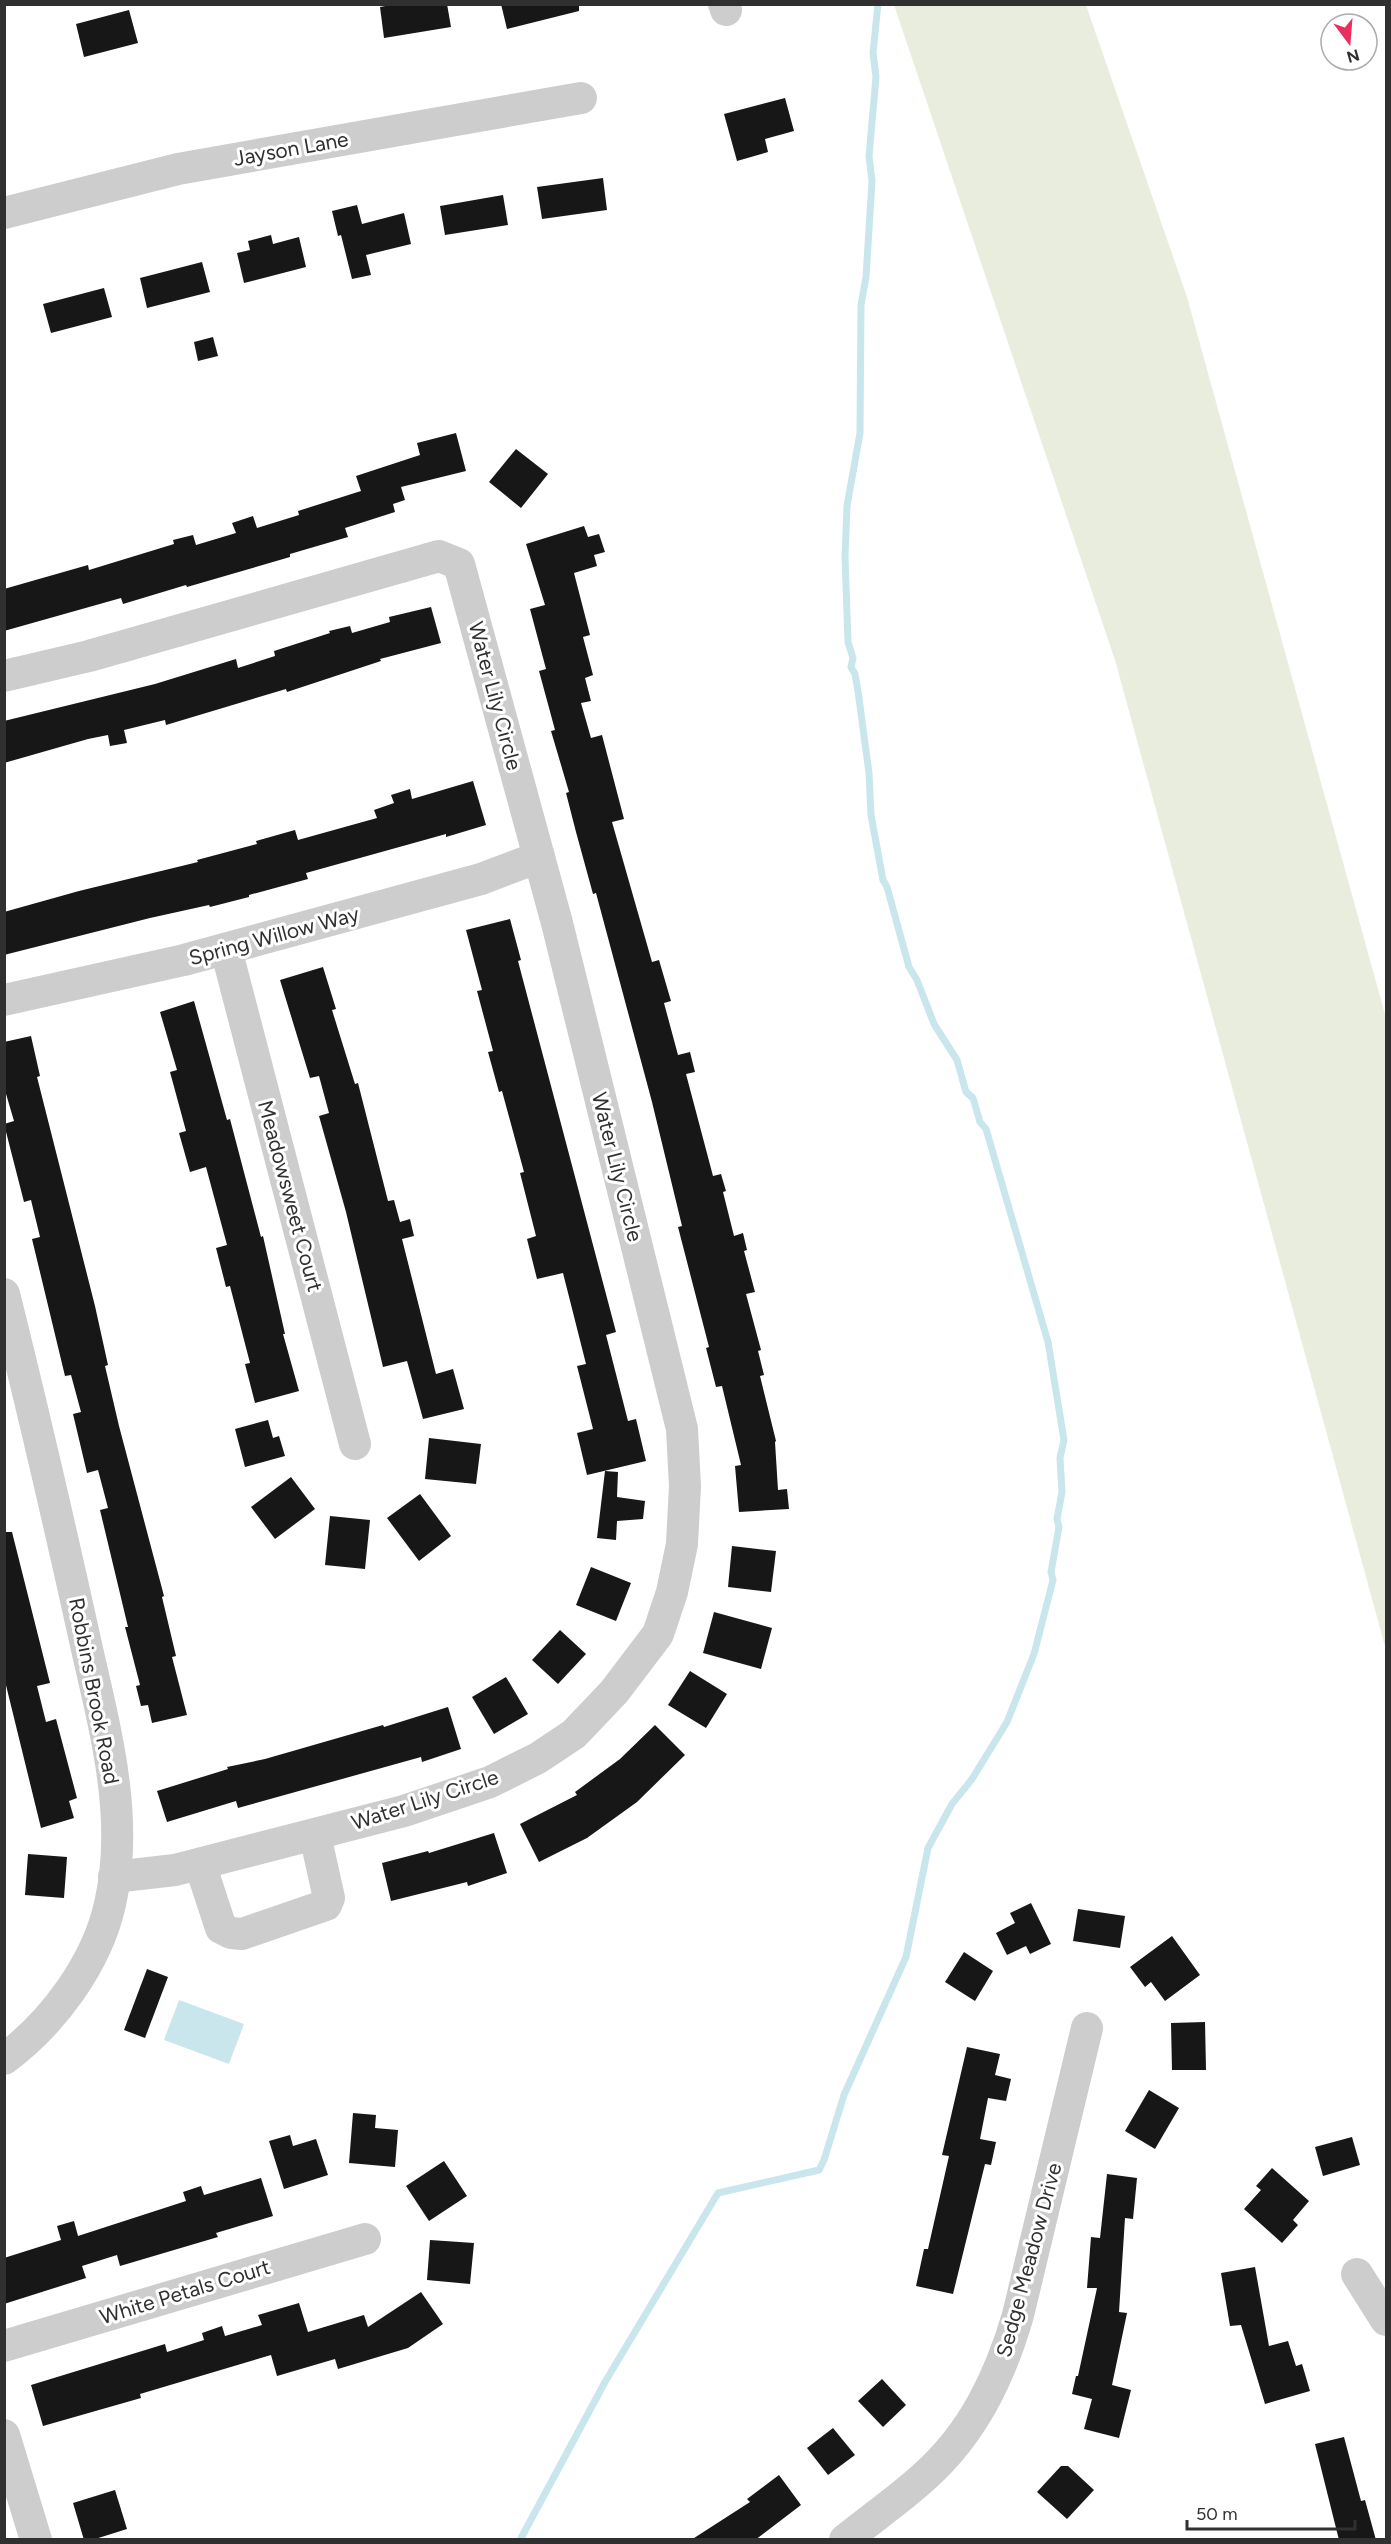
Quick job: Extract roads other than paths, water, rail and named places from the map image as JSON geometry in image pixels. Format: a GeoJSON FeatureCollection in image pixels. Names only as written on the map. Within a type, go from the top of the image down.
{"type":"FeatureCollection","features":[{"type":"Feature","properties":{"kind":"street","name":"Jayson Lane"},"geometry":{"type":"LineString","coordinates":[[4,213],[178,169],[581,98]]}},
{"type":"Feature","properties":{"kind":"street","name":"Water Lily Circle"},"geometry":{"type":"LineString","coordinates":[[4,676],[89,656],[439,556],[459,564],[557,923],[682,1429],[685,1486],[682,1544],[672,1592],[658,1634],[614,1692],[574,1734],[538,1758],[490,1782],[404,1810],[175,1870],[114,1877]]}},
{"type":"Feature","properties":{"kind":"street","name":"Spring Willow Way"},"geometry":{"type":"LineString","coordinates":[[4,1000],[226,949],[481,879],[539,857]]}},
{"type":"Feature","properties":{"kind":"street","name":"Meadowsweet Court"},"geometry":{"type":"LineString","coordinates":[[226,949],[355,1444]]}},
{"type":"Feature","properties":{"kind":"street","name":"Robbins Brook Road"},"geometry":{"type":"LineString","coordinates":[[4,1294],[53,1492],[113,1771],[117,1852],[110,1905],[89,1960],[66,1998],[33,2034],[4,2059]]}},
{"type":"Feature","properties":{"kind":"street"},"geometry":{"type":"LineString","coordinates":[[200,1864],[221,1928],[231,1933],[243,1934],[326,1905],[329,1898],[315,1834]]}},
{"type":"Feature","properties":{"kind":"street","name":"Sedge Meadow Drive"},"geometry":{"type":"LineString","coordinates":[[845,2540],[925,2476],[952,2448],[975,2418],[994,2385],[1008,2352],[1018,2315],[1087,2028]]}},
{"type":"Feature","properties":{"kind":"street","name":"White Petals Court"},"geometry":{"type":"LineString","coordinates":[[4,2346],[365,2238]]}},
{"type":"Feature","properties":{"kind":"street"},"geometry":{"type":"LineString","coordinates":[[1357,2274],[1386,2320]]}},
{"type":"Feature","properties":{"kind":"street"},"geometry":{"type":"LineString","coordinates":[[4,2435],[36,2540]]}},
{"type":"Feature","properties":{"kind":"water"},"geometry":{"type":"Polygon","coordinates":[[[179,2000],[244,2024],[229,2064],[164,2040],[179,2000]]]}},
{"type":"Feature","properties":{"kind":"waterway"},"geometry":{"type":"LineString","coordinates":[[520,2540],[605,2382],[718,2193],[819,2170],[844,2095],[906,1957],[928,1848],[952,1804],[972,1779],[1007,1722],[1034,1654],[1053,1580],[1051,1572],[1059,1527],[1057,1519],[1062,1492],[1060,1458],[1064,1440],[1048,1342],[986,1129],[980,1122],[973,1098],[966,1092],[957,1060],[934,1024],[917,980],[909,967],[887,887],[883,880],[871,815],[869,773],[858,691],[855,674],[851,667],[853,658],[848,642],[845,557],[847,506],[860,433],[861,305],[866,277],[872,181],[869,156],[876,77],[873,53],[878,4]]}}]}
